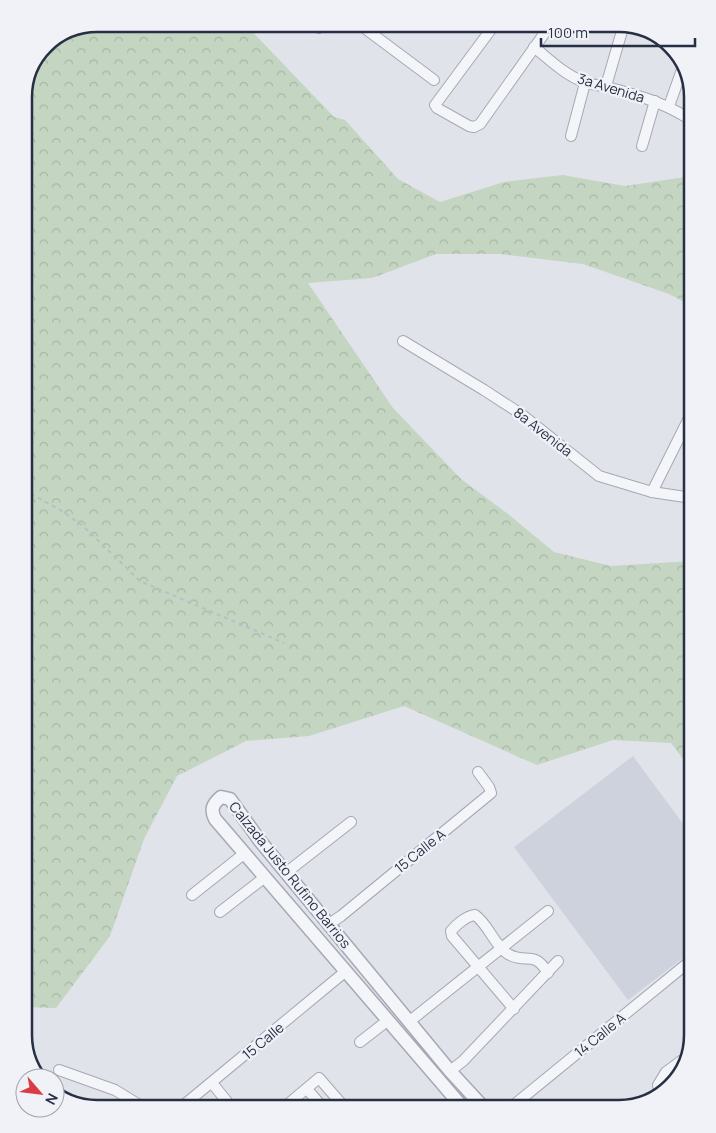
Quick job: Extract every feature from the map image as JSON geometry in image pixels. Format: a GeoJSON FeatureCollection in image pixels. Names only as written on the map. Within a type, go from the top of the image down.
{"type":"FeatureCollection","features":[{"type":"Feature","properties":{"kind":"street"},"geometry":{"type":"LineString","coordinates":[[370,33],[434,80]]}},
{"type":"Feature","properties":{"kind":"street"},"geometry":{"type":"LineString","coordinates":[[488,33],[437,101],[436,105],[437,108],[469,126],[480,124],[544,33]]}},
{"type":"Feature","properties":{"kind":"street"},"geometry":{"type":"LineString","coordinates":[[606,86],[621,33]]}},
{"type":"Feature","properties":{"kind":"street","name":"3a Avenida"},"geometry":{"type":"LineString","coordinates":[[534,47],[567,74],[585,83],[606,86],[669,106],[684,116]]}},
{"type":"Feature","properties":{"kind":"street"},"geometry":{"type":"LineString","coordinates":[[669,106],[680,76]]}},
{"type":"Feature","properties":{"kind":"street"},"geometry":{"type":"LineString","coordinates":[[571,136],[585,83]]}},
{"type":"Feature","properties":{"kind":"street"},"geometry":{"type":"LineString","coordinates":[[642,146],[655,102]]}},
{"type":"Feature","properties":{"kind":"street","name":"8a Avenida"},"geometry":{"type":"LineString","coordinates":[[403,341],[521,414],[599,476],[652,492],[684,497]]}},
{"type":"Feature","properties":{"kind":"street"},"geometry":{"type":"LineString","coordinates":[[652,492],[684,428]]}},
{"type":"Feature","properties":{"kind":"street","name":"15 Calle A"},"geometry":{"type":"LineString","coordinates":[[328,924],[491,793],[478,772]]}},
{"type":"Feature","properties":{"kind":"street","name":"Calzada Justo Rufino Barrios"},"geometry":{"type":"LineString","coordinates":[[456,1100],[215,820],[212,813],[214,802],[221,797],[230,799],[260,841],[328,924],[450,1071],[477,1100]]}},
{"type":"Feature","properties":{"kind":"street"},"geometry":{"type":"LineString","coordinates":[[287,872],[351,822]]}},
{"type":"Feature","properties":{"kind":"street"},"geometry":{"type":"LineString","coordinates":[[192,896],[245,853]]}},
{"type":"Feature","properties":{"kind":"street"},"geometry":{"type":"LineString","coordinates":[[220,912],[265,877]]}},
{"type":"Feature","properties":{"kind":"street"},"geometry":{"type":"LineString","coordinates":[[287,903],[301,890]]}},
{"type":"Feature","properties":{"kind":"street"},"geometry":{"type":"LineString","coordinates":[[410,1021],[548,911]]}},
{"type":"Feature","properties":{"kind":"street"},"geometry":{"type":"LineString","coordinates":[[514,1009],[452,936],[451,931],[470,915],[475,915],[480,918],[502,949],[511,955],[536,959],[548,974]]}},
{"type":"Feature","properties":{"kind":"street"},"geometry":{"type":"LineString","coordinates":[[450,1071],[463,1061],[548,974],[558,961]]}},
{"type":"Feature","properties":{"kind":"street","name":"14 Calle A"},"geometry":{"type":"LineString","coordinates":[[520,1100],[684,967]]}},
{"type":"Feature","properties":{"kind":"street","name":"15 Calle"},"geometry":{"type":"LineString","coordinates":[[190,1100],[346,971]]}},
{"type":"Feature","properties":{"kind":"street"},"geometry":{"type":"LineString","coordinates":[[360,1042],[388,1021]]}},
{"type":"Feature","properties":{"kind":"street"},"geometry":{"type":"LineString","coordinates":[[417,1055],[429,1045]]}},
{"type":"Feature","properties":{"kind":"street"},"geometry":{"type":"LineString","coordinates":[[658,1087],[666,1072],[677,1064]]}},
{"type":"Feature","properties":{"kind":"street"},"geometry":{"type":"LineString","coordinates":[[65,1072],[115,1090],[131,1100]]}},
{"type":"Feature","properties":{"kind":"street"},"geometry":{"type":"LineString","coordinates":[[293,1100],[319,1078],[338,1100]]}},
{"type":"Feature","properties":{"kind":"street"},"geometry":{"type":"LineString","coordinates":[[212,1083],[226,1100]]}},
{"type":"Feature","properties":{"kind":"street"},"geometry":{"type":"LineString","coordinates":[[307,1089],[316,1100]]}},
{"type":"Feature","properties":{"kind":"path"},"geometry":{"type":"LineString","coordinates":[[33,495],[62,511],[83,526],[140,581],[284,643]]}},
{"type":"Feature","properties":{"kind":"shaded area"},"geometry":{"type":"Polygon","coordinates":[[[633,756],[684,825],[684,957],[628,1000],[514,847],[633,756]]]}},
{"type":"Feature","properties":{"kind":"green space"},"geometry":{"type":"Polygon","coordinates":[[[98,32],[253,32],[334,117],[345,120],[398,179],[440,202],[504,182],[562,175],[625,186],[684,177],[684,302],[669,294],[583,264],[500,254],[436,254],[372,278],[308,283],[393,408],[461,479],[554,552],[611,566],[684,561],[684,760],[671,743],[613,740],[537,765],[404,706],[309,736],[246,741],[177,776],[144,839],[110,936],[56,1008],[32,1007],[33,93],[39,69],[46,58],[65,41],[73,37],[98,32]]]}}]}
